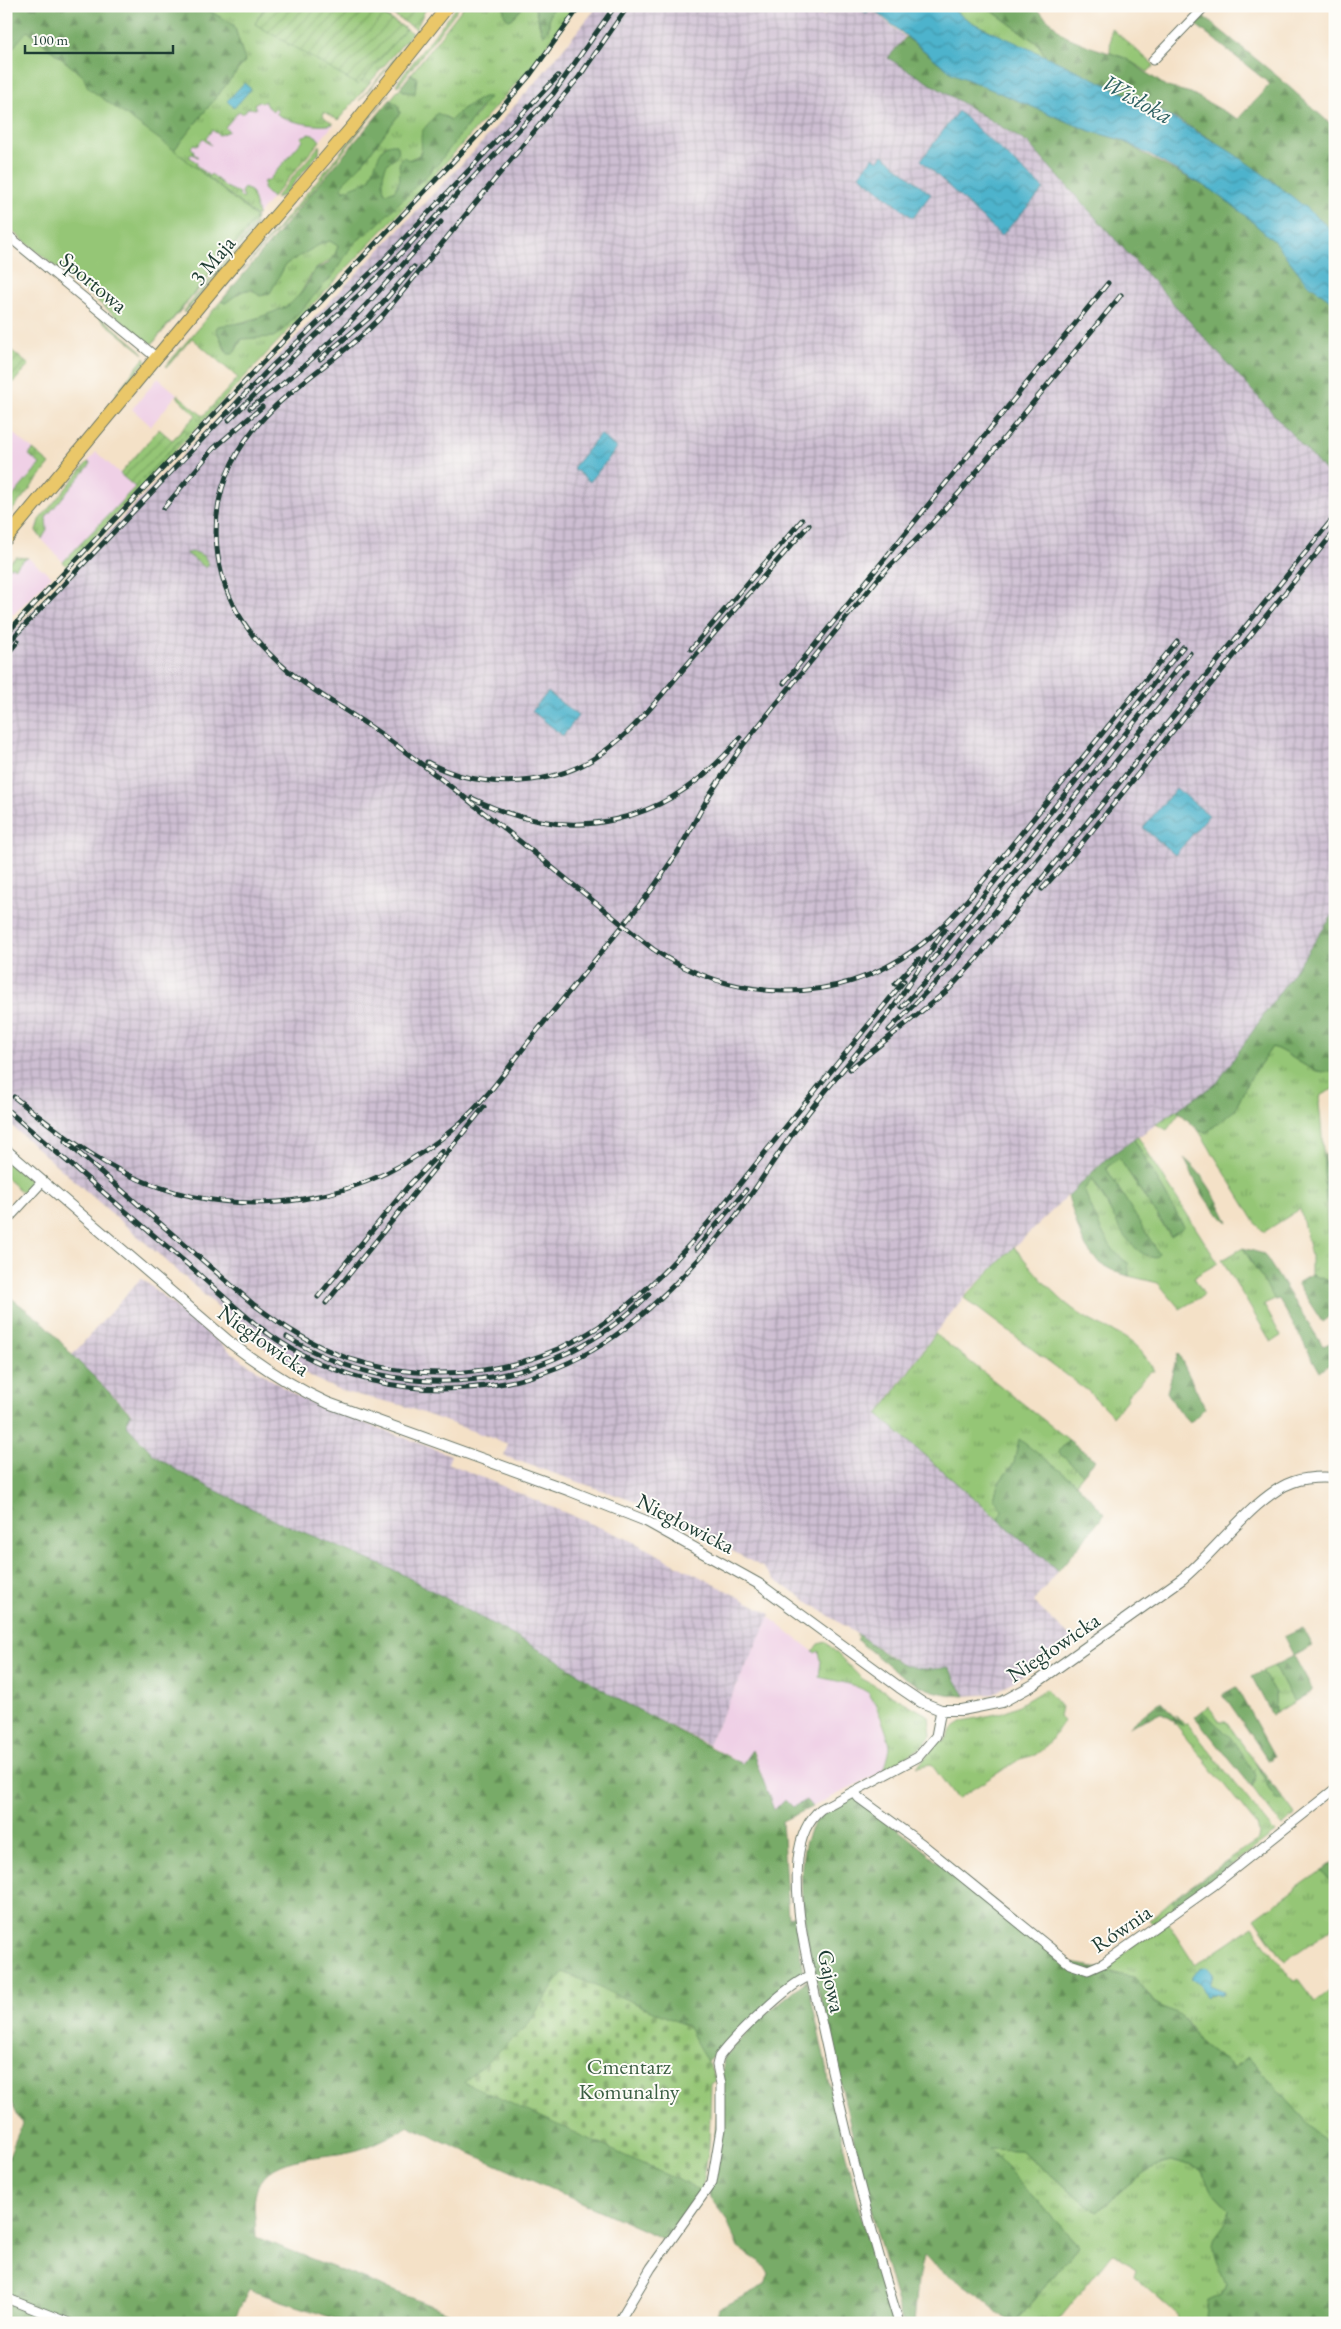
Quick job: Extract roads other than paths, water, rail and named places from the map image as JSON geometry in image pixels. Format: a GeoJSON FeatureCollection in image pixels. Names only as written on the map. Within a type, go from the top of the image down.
{"type":"FeatureCollection","features":[{"type":"Feature","properties":{"kind":"main road","name":"3 Maja"},"geometry":{"type":"LineString","coordinates":[[7,536],[352,127],[448,6]]}},
{"type":"Feature","properties":{"kind":"street"},"geometry":{"type":"LineString","coordinates":[[1153,60],[1205,6]]}},
{"type":"Feature","properties":{"kind":"street","name":"Sportowa"},"geometry":{"type":"LineString","coordinates":[[6,234],[157,358]]}},
{"type":"Feature","properties":{"kind":"street","name":"Niegłowicka"},"geometry":{"type":"LineString","coordinates":[[6,1150],[260,1366],[297,1388],[328,1403],[568,1490],[646,1521],[759,1584],[899,1687],[921,1702],[942,1710],[962,1710],[991,1705],[1021,1693],[1175,1585],[1199,1565],[1263,1499],[1277,1489],[1309,1478],[1335,1478]]}},
{"type":"Feature","properties":{"kind":"street"},"geometry":{"type":"LineString","coordinates":[[6,1222],[42,1182]]}},
{"type":"Feature","properties":{"kind":"street","name":"Gajowa"},"geometry":{"type":"LineString","coordinates":[[899,2323],[854,2169],[811,1976],[798,1891],[801,1843],[807,1825],[817,1812],[922,1754],[936,1736],[942,1710]]}},
{"type":"Feature","properties":{"kind":"street","name":"Równia"},"geometry":{"type":"LineString","coordinates":[[854,1792],[859,1798],[922,1844],[1070,1964],[1088,1970],[1104,1963],[1218,1882],[1335,1789]]}},
{"type":"Feature","properties":{"kind":"street"},"geometry":{"type":"LineString","coordinates":[[618,2323],[651,2268],[704,2197],[712,2182],[721,2129],[717,2062],[721,2054],[764,2010],[800,1980],[811,1976]]}},
{"type":"Feature","properties":{"kind":"street"},"geometry":{"type":"LineString","coordinates":[[6,2298],[70,2323]]}},
{"type":"Feature","properties":{"kind":"water"},"geometry":{"type":"Polygon","coordinates":[[[856,6],[947,6],[973,23],[1128,95],[1218,144],[1278,186],[1335,233],[1335,307],[1329,299],[1306,282],[1275,242],[1240,211],[1212,190],[1122,140],[1090,131],[952,73],[870,7],[867,13],[856,6]]]}},
{"type":"Feature","properties":{"kind":"water"},"geometry":{"type":"Polygon","coordinates":[[[244,83],[251,89],[234,108],[227,101],[244,83]]]}},
{"type":"Feature","properties":{"kind":"water"},"geometry":{"type":"Polygon","coordinates":[[[958,111],[1044,189],[1001,236],[921,160],[958,111]]]}},
{"type":"Feature","properties":{"kind":"water"},"geometry":{"type":"Polygon","coordinates":[[[883,155],[931,194],[913,218],[859,175],[873,157],[878,161],[883,155]]]}},
{"type":"Feature","properties":{"kind":"water"},"geometry":{"type":"Polygon","coordinates":[[[600,434],[617,448],[590,482],[573,468],[600,434]]]}},
{"type":"Feature","properties":{"kind":"water"},"geometry":{"type":"Polygon","coordinates":[[[548,692],[578,716],[563,736],[532,711],[548,692]]]}},
{"type":"Feature","properties":{"kind":"water"},"geometry":{"type":"Polygon","coordinates":[[[1176,788],[1209,815],[1175,855],[1143,828],[1176,788]]]}},
{"type":"Feature","properties":{"kind":"water"},"geometry":{"type":"Polygon","coordinates":[[[1207,1967],[1213,1974],[1210,1985],[1224,1991],[1222,1995],[1209,1994],[1206,1997],[1200,1984],[1190,1978],[1200,1969],[1207,1967]]]}},
{"type":"Feature","properties":{"kind":"railway"},"geometry":{"type":"LineString","coordinates":[[6,634],[480,133],[530,75],[580,6]]}},
{"type":"Feature","properties":{"kind":"railway"},"geometry":{"type":"LineString","coordinates":[[229,420],[381,274],[553,94],[615,6]]}},
{"type":"Feature","properties":{"kind":"railway"},"geometry":{"type":"LineString","coordinates":[[628,6],[579,77],[384,314],[365,333],[302,383],[262,419],[246,440],[232,463],[219,503],[216,524],[217,544],[225,585],[233,605],[244,623],[275,660],[312,689],[372,728],[425,767],[653,949],[683,967],[716,980],[750,988],[784,991],[818,989],[852,981],[885,968],[915,949],[953,916],[973,894]]}},
{"type":"Feature","properties":{"kind":"railway"},"geometry":{"type":"LineString","coordinates":[[6,645],[272,366],[381,263],[558,76]]}},
{"type":"Feature","properties":{"kind":"railway"},"geometry":{"type":"LineString","coordinates":[[250,408],[303,367],[327,345],[374,297],[441,222]]}},
{"type":"Feature","properties":{"kind":"railway"},"geometry":{"type":"LineString","coordinates":[[320,359],[369,318],[414,267]]}},
{"type":"Feature","properties":{"kind":"railway"},"geometry":{"type":"LineString","coordinates":[[784,683],[1108,283]]}},
{"type":"Feature","properties":{"kind":"railway"},"geometry":{"type":"LineString","coordinates":[[14,1097],[70,1140],[115,1168],[131,1176],[173,1191],[216,1200],[260,1203],[303,1199],[345,1189],[386,1173],[424,1151],[460,1123],[491,1091],[653,888],[679,850],[710,794],[743,745],[881,575],[928,528],[960,492],[1121,295]]}},
{"type":"Feature","properties":{"kind":"railway"},"geometry":{"type":"LineString","coordinates":[[164,508],[213,449],[262,407]]}},
{"type":"Feature","properties":{"kind":"railway"},"geometry":{"type":"LineString","coordinates":[[691,649],[802,520]]}},
{"type":"Feature","properties":{"kind":"railway"},"geometry":{"type":"LineString","coordinates":[[850,1069],[949,989],[976,960],[1330,522]]}},
{"type":"Feature","properties":{"kind":"railway"},"geometry":{"type":"LineString","coordinates":[[427,762],[449,772],[472,778],[520,781],[544,778],[567,771],[589,761],[609,748],[634,726],[809,525]]}},
{"type":"Feature","properties":{"kind":"railway"},"geometry":{"type":"LineString","coordinates":[[1042,889],[1065,864],[1335,531]]}},
{"type":"Feature","properties":{"kind":"railway"},"geometry":{"type":"LineString","coordinates":[[6,656],[18,641]]}},
{"type":"Feature","properties":{"kind":"railway"},"geometry":{"type":"LineString","coordinates":[[969,898],[1177,641]]}},
{"type":"Feature","properties":{"kind":"railway"},"geometry":{"type":"LineString","coordinates":[[931,961],[1183,647]]}},
{"type":"Feature","properties":{"kind":"railway"},"geometry":{"type":"LineString","coordinates":[[902,1007],[934,972],[1190,653]]}},
{"type":"Feature","properties":{"kind":"railway"},"geometry":{"type":"LineString","coordinates":[[889,1030],[949,969],[1188,672]]}},
{"type":"Feature","properties":{"kind":"railway"},"geometry":{"type":"LineString","coordinates":[[472,798],[510,814],[547,822],[583,824],[618,819],[651,808],[683,790],[713,767],[740,738]]}},
{"type":"Feature","properties":{"kind":"railway"},"geometry":{"type":"LineString","coordinates":[[6,1109],[256,1325],[287,1346],[339,1371],[377,1382],[417,1388],[456,1389],[496,1385],[534,1375],[571,1361],[606,1342],[639,1317],[671,1288],[728,1226],[807,1114],[889,1013],[945,930]]}},
{"type":"Feature","properties":{"kind":"railway"},"geometry":{"type":"LineString","coordinates":[[895,984],[919,959]]}},
{"type":"Feature","properties":{"kind":"railway"},"geometry":{"type":"LineString","coordinates":[[65,1141],[253,1304],[287,1328],[310,1341],[347,1358],[381,1367],[415,1372],[449,1373],[484,1370],[518,1363],[550,1352],[582,1337],[611,1318],[655,1281],[713,1217],[904,981]]}},
{"type":"Feature","properties":{"kind":"railway"},"geometry":{"type":"LineString","coordinates":[[326,1303],[484,1107]]}},
{"type":"Feature","properties":{"kind":"railway"},"geometry":{"type":"LineString","coordinates":[[318,1297],[409,1185],[442,1151]]}},
{"type":"Feature","properties":{"kind":"railway"},"geometry":{"type":"LineString","coordinates":[[696,1249],[746,1190]]}},
{"type":"Feature","properties":{"kind":"railway"},"geometry":{"type":"LineString","coordinates":[[287,1337],[332,1360],[379,1374],[427,1381],[476,1379],[523,1370],[569,1352],[611,1327],[649,1294]]}},
{"type":"Feature","properties":{"kind":"water label","name":"Wisłoka"},"geometry":{"type":"Point","coordinates":[1137,99]}},
{"type":"Feature","properties":{"kind":"park label","name":"Cmentarz Komunalny"},"geometry":{"type":"Point","coordinates":[629,2078]}}]}
